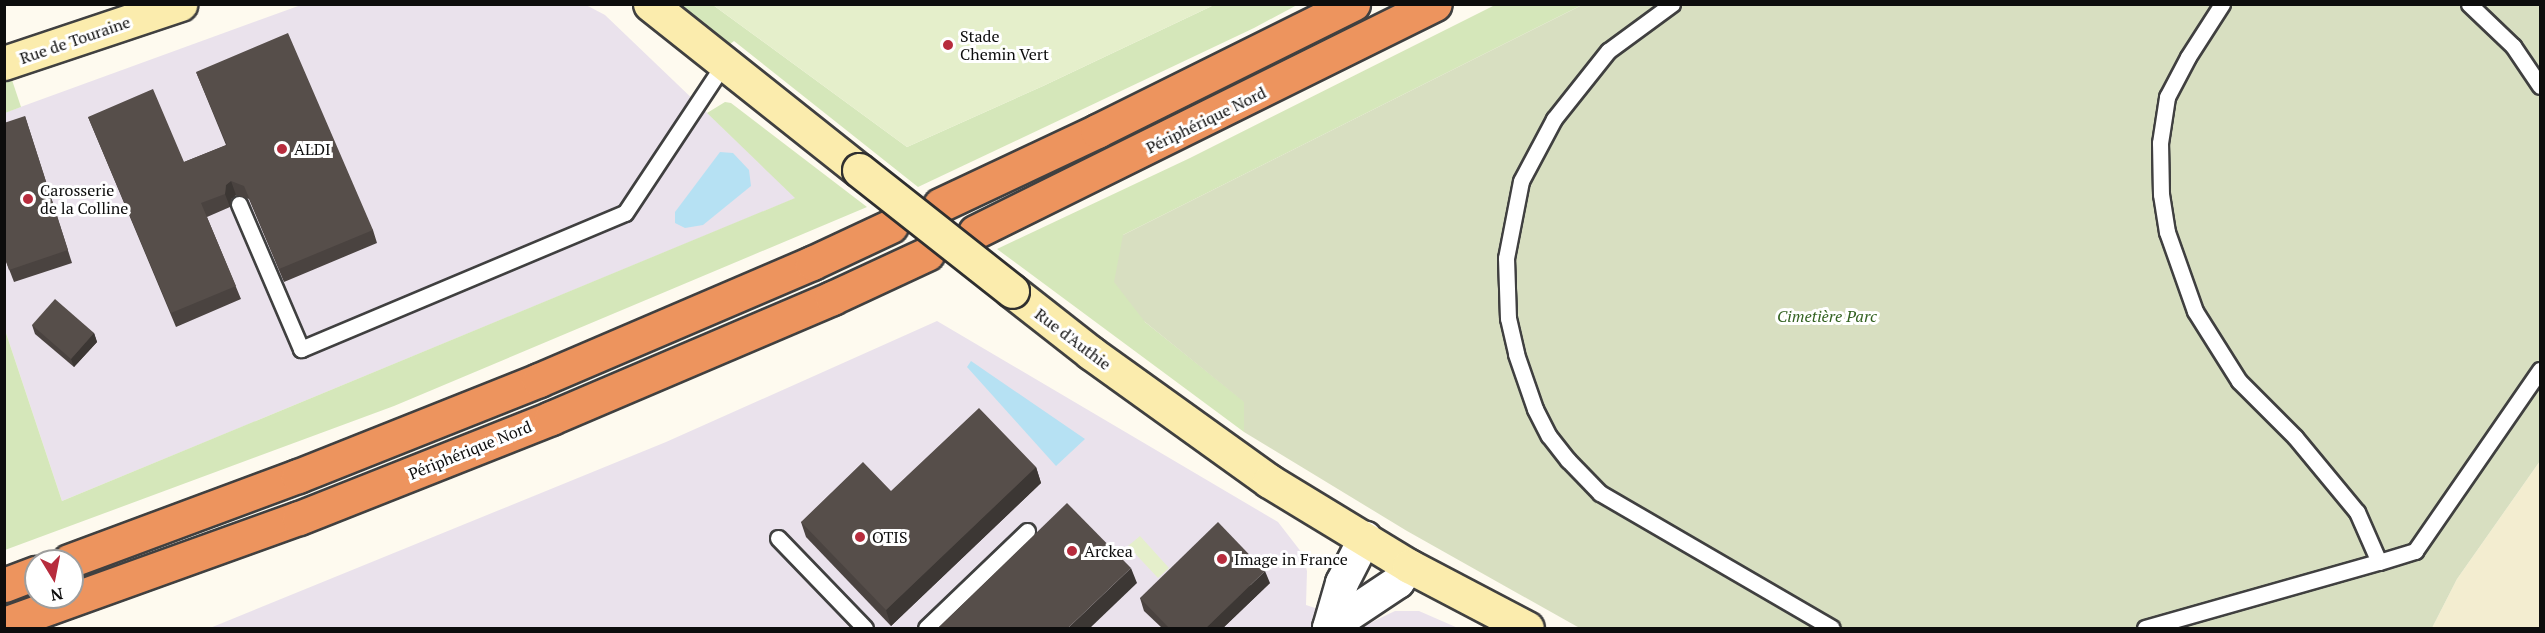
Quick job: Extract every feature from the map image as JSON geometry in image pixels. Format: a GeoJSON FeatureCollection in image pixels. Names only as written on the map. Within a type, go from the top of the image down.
{"type":"FeatureCollection","features":[{"type":"Feature","properties":{"kind":"highway"},"geometry":{"type":"LineString","coordinates":[[940,205],[1097,131],[1353,4]]}},
{"type":"Feature","properties":{"kind":"highway","name":"Périphérique Nord"},"geometry":{"type":"LineString","coordinates":[[975,232],[1104,171],[1435,4]]}},
{"type":"Feature","properties":{"kind":"highway"},"geometry":{"type":"LineString","coordinates":[[84,555],[298,476],[539,380],[812,263],[891,226]]}},
{"type":"Feature","properties":{"kind":"highway","name":"Périphérique Nord"},"geometry":{"type":"LineString","coordinates":[[4,624],[299,518],[551,418],[832,298],[927,254]]}},
{"type":"Feature","properties":{"kind":"highway"},"geometry":{"type":"LineString","coordinates":[[4,585],[24,578]]}},
{"type":"Feature","properties":{"kind":"street","name":"Rue de Touraine"},"geometry":{"type":"LineString","coordinates":[[4,63],[180,4]]}},
{"type":"Feature","properties":{"kind":"street","name":"Rue d'Authie"},"geometry":{"type":"LineString","coordinates":[[650,4],[1091,353],[1269,481],[1409,566],[1527,628]]}},
{"type":"Feature","properties":{"kind":"street"},"geometry":{"type":"LineString","coordinates":[[1329,628],[1342,583],[1365,538]]}},
{"type":"Feature","properties":{"kind":"street"},"geometry":{"type":"LineString","coordinates":[[1329,628],[1398,582],[1409,566]]}},
{"type":"Feature","properties":{"kind":"lane"},"geometry":{"type":"LineString","coordinates":[[1672,4],[1608,51],[1554,119],[1521,181],[1506,258],[1508,318],[1516,354],[1530,398],[1548,436],[1600,493],[1832,628]]}},
{"type":"Feature","properties":{"kind":"lane"},"geometry":{"type":"LineString","coordinates":[[2222,4],[2188,57],[2167,97],[2160,143],[2161,194],[2168,232],[2195,311],[2239,381],[2295,437],[2357,512],[2379,562]]}},
{"type":"Feature","properties":{"kind":"lane"},"geometry":{"type":"LineString","coordinates":[[2469,4],[2512,46],[2541,86]]}},
{"type":"Feature","properties":{"kind":"lane"},"geometry":{"type":"LineString","coordinates":[[239,204],[301,349],[625,213],[725,62]]}},
{"type":"Feature","properties":{"kind":"lane"},"geometry":{"type":"LineString","coordinates":[[2145,628],[2415,551],[2541,370]]}},
{"type":"Feature","properties":{"kind":"lane"},"geometry":{"type":"LineString","coordinates":[[926,628],[1027,531]]}},
{"type":"Feature","properties":{"kind":"lane"},"geometry":{"type":"LineString","coordinates":[[778,538],[865,628]]}},
{"type":"Feature","properties":{"kind":"shaded area"},"geometry":{"type":"Polygon","coordinates":[[[301,5],[586,5],[605,15],[796,198],[62,501],[5,330],[4,113],[301,5]]]}},
{"type":"Feature","properties":{"kind":"shaded area"},"geometry":{"type":"Polygon","coordinates":[[[937,321],[1278,522],[1302,553],[1307,571],[1306,605],[1366,625],[1395,611],[1419,611],[1458,628],[210,628],[666,442],[937,321]]]}},
{"type":"Feature","properties":{"kind":"shaded area"},"geometry":{"type":"Polygon","coordinates":[[[2540,461],[2540,628],[2432,628],[2457,579],[2540,461]]]}},
{"type":"Feature","properties":{"kind":"green space"},"geometry":{"type":"Polygon","coordinates":[[[678,5],[713,5],[907,147],[1214,5],[1297,5],[1254,28],[918,187],[734,41],[730,44],[678,5]]]}},
{"type":"Feature","properties":{"kind":"green space","name":"Stade Chemin Vert"},"geometry":{"type":"Polygon","coordinates":[[[713,5],[1214,5],[907,147],[713,5]]]}},
{"type":"Feature","properties":{"kind":"green space"},"geometry":{"type":"Polygon","coordinates":[[[1495,5],[1582,5],[1123,235],[1145,322],[1245,402],[1244,432],[997,249],[1190,158],[1495,5]]]}},
{"type":"Feature","properties":{"kind":"green space","name":"Cimetière Parc"},"geometry":{"type":"Polygon","coordinates":[[[1582,5],[2540,5],[2540,461],[2457,579],[2432,628],[1580,628],[1407,531],[1244,432],[1244,402],[1145,322],[1114,282],[1123,235],[1582,5]]]}},
{"type":"Feature","properties":{"kind":"green space"},"geometry":{"type":"Polygon","coordinates":[[[11,77],[21,107],[5,113],[4,79],[11,77]]]}},
{"type":"Feature","properties":{"kind":"green space"},"geometry":{"type":"Polygon","coordinates":[[[725,102],[731,103],[867,207],[394,406],[5,550],[5,330],[62,501],[795,198],[707,113],[725,102]]]}},
{"type":"Feature","properties":{"kind":"green space"},"geometry":{"type":"Polygon","coordinates":[[[1140,536],[1169,568],[1158,578],[1128,546],[1140,536]]]}},
{"type":"Feature","properties":{"kind":"water"},"geometry":{"type":"Polygon","coordinates":[[[720,152],[733,153],[749,170],[751,186],[703,225],[685,228],[675,223],[675,212],[720,152]]]}},
{"type":"Feature","properties":{"kind":"water"},"geometry":{"type":"Polygon","coordinates":[[[971,361],[1085,439],[1056,466],[967,367],[971,361]]]}},
{"type":"Feature","properties":{"kind":"building"},"geometry":{"type":"Polygon","coordinates":[[[288,33],[373,230],[279,269],[244,186],[231,181],[226,185],[225,194],[201,203],[236,286],[171,313],[88,117],[153,89],[184,162],[227,145],[196,72],[288,33]]]}},
{"type":"Feature","properties":{"kind":"building","name":"Carosserie de la Colline"},"geometry":{"type":"Polygon","coordinates":[[[25,116],[68,250],[9,270],[4,256],[4,123],[25,116]]]}},
{"type":"Feature","properties":{"kind":"building"},"geometry":{"type":"Polygon","coordinates":[[[55,299],[94,333],[71,359],[32,325],[55,299]]]}},
{"type":"Feature","properties":{"kind":"building"},"geometry":{"type":"Polygon","coordinates":[[[979,408],[1036,467],[886,610],[801,522],[863,462],[891,491],[979,408]]]}},
{"type":"Feature","properties":{"kind":"building","name":"Arckea"},"geometry":{"type":"Polygon","coordinates":[[[1067,503],[1131,568],[1068,628],[938,628],[1067,503]]]}},
{"type":"Feature","properties":{"kind":"building","name":"Image in France"},"geometry":{"type":"Polygon","coordinates":[[[1218,522],[1265,571],[1206,628],[1169,628],[1140,598],[1218,522]]]}},
{"type":"Feature","properties":{"kind":"place","name":"Stade Chemin Vert"},"geometry":{"type":"Point","coordinates":[948,45]}},
{"type":"Feature","properties":{"kind":"place","name":"ALDI"},"geometry":{"type":"Point","coordinates":[282,149]}},
{"type":"Feature","properties":{"kind":"place","name":"Carosserie de la Colline"},"geometry":{"type":"Point","coordinates":[28,199]}},
{"type":"Feature","properties":{"kind":"place","name":"OTIS"},"geometry":{"type":"Point","coordinates":[860,537]}},
{"type":"Feature","properties":{"kind":"place","name":"Arckea"},"geometry":{"type":"Point","coordinates":[1072,551]}},
{"type":"Feature","properties":{"kind":"place","name":"Image in France"},"geometry":{"type":"Point","coordinates":[1222,559]}}]}
